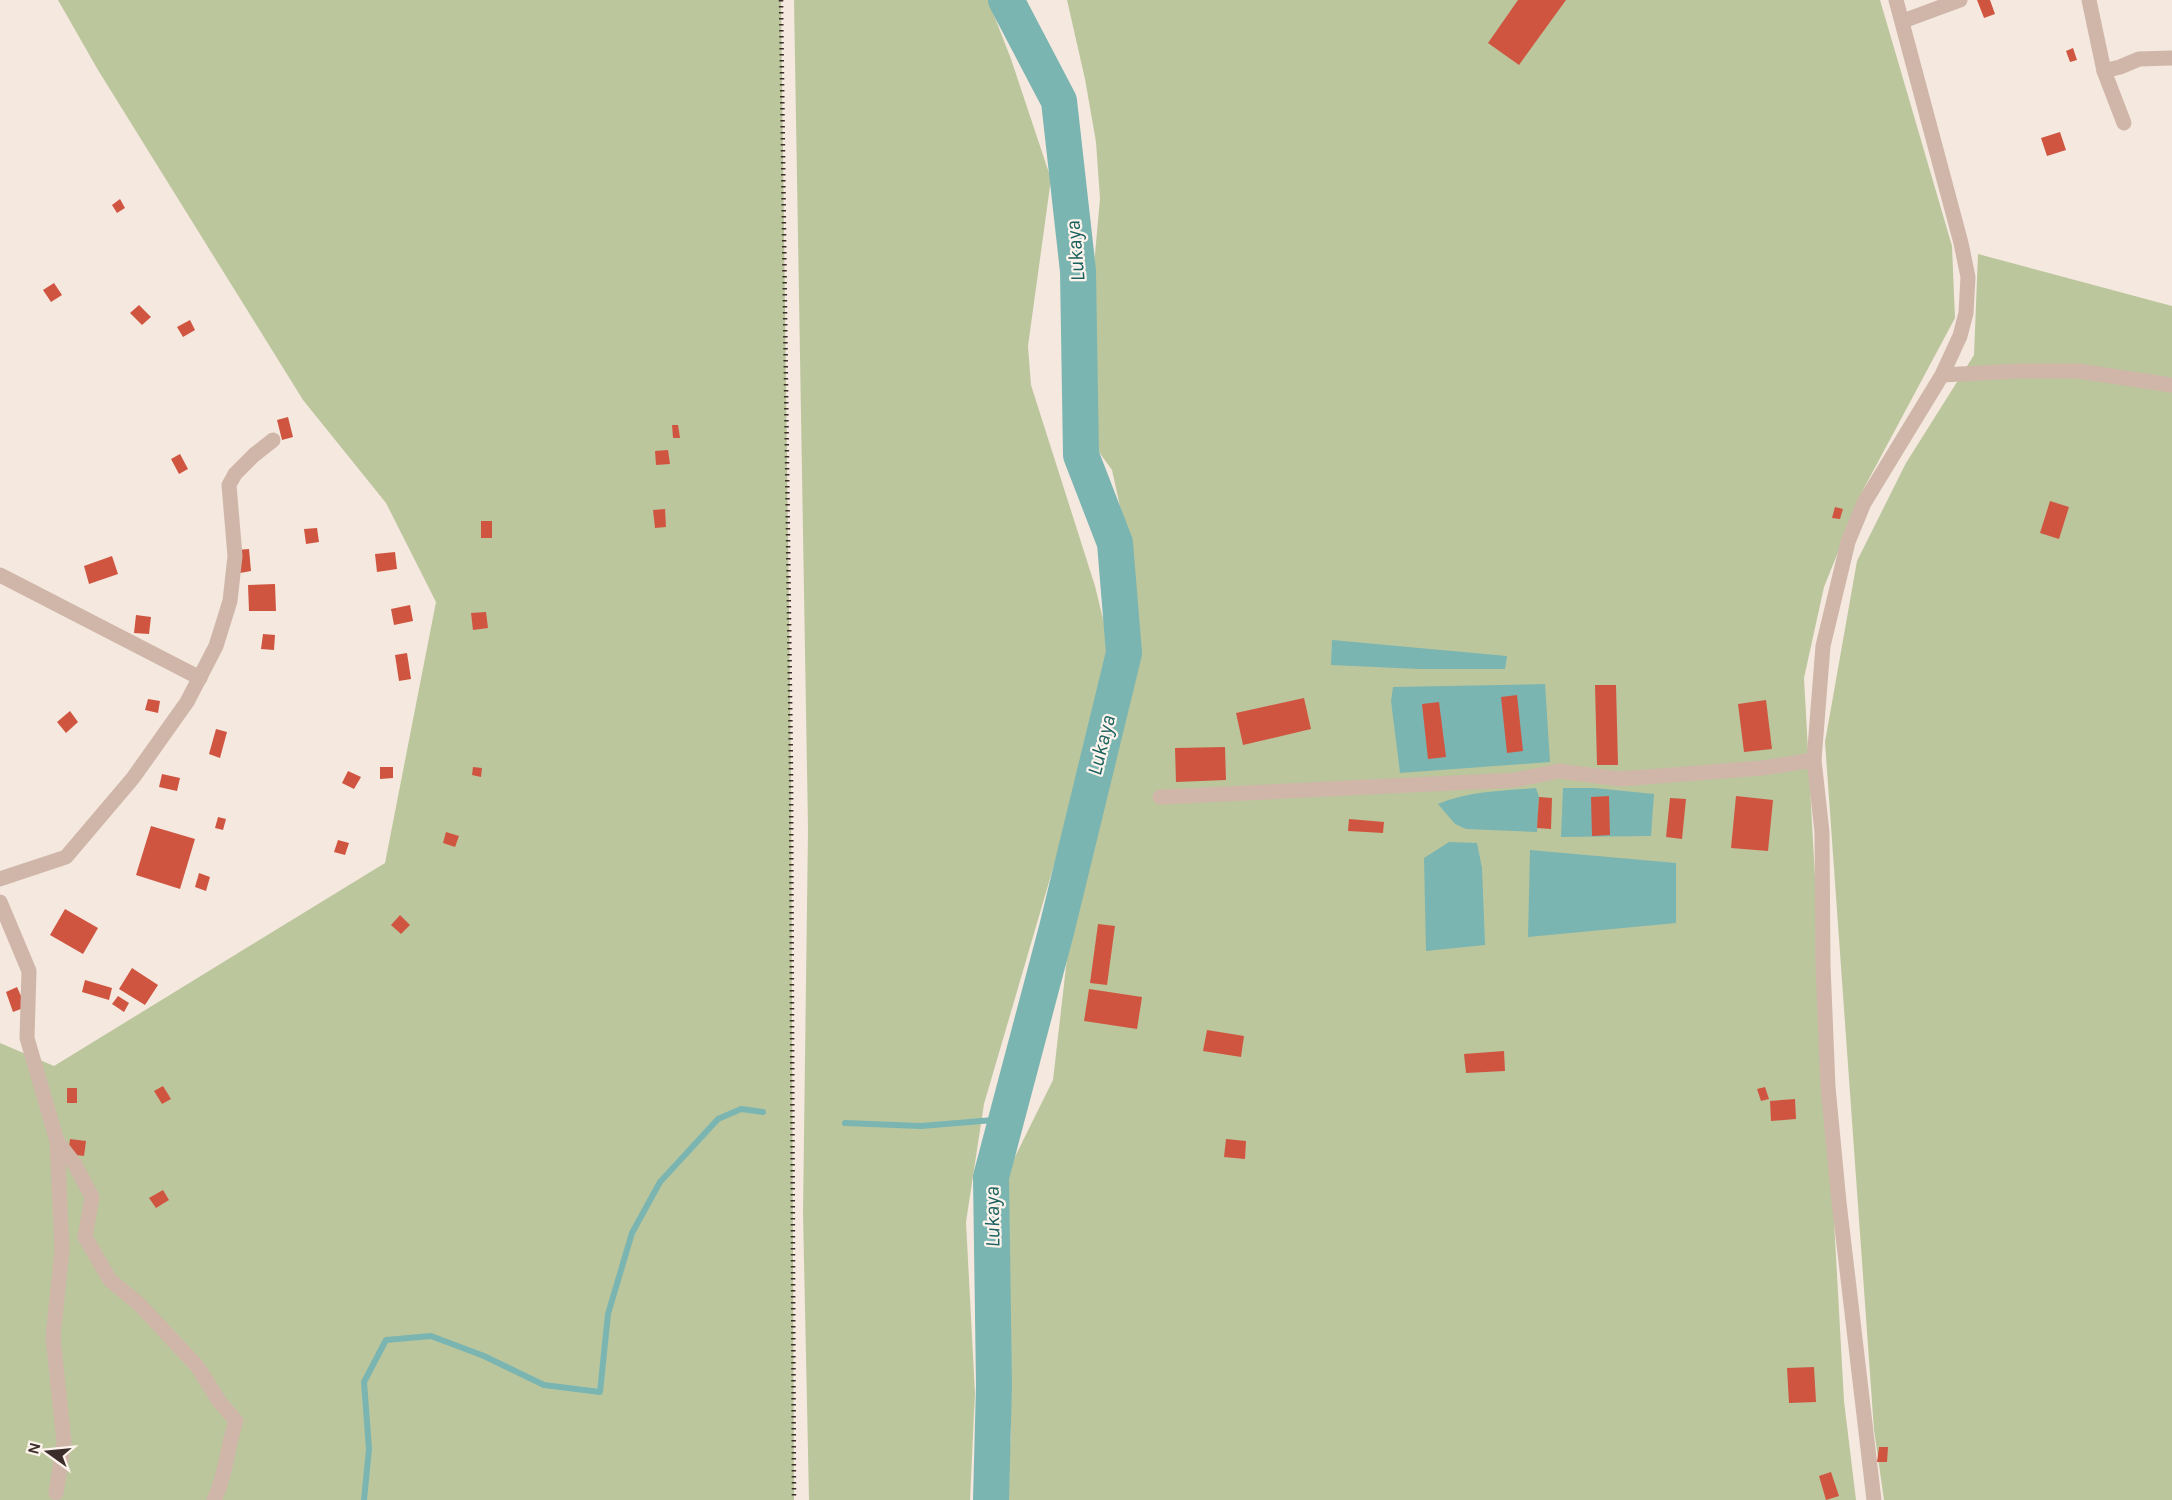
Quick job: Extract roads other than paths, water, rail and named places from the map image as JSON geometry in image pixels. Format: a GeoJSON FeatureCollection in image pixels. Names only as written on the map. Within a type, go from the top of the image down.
{"type":"FeatureCollection","features":[{"type":"Feature","properties":{"kind":"street"},"geometry":{"type":"LineString","coordinates":[[1874,1500],[1828,1087],[1823,965],[1822,832],[1814,760],[1823,646],[1848,542],[1864,503],[1942,375],[1960,336],[1966,313],[1968,277],[1896,0]]}},
{"type":"Feature","properties":{"kind":"street"},"geometry":{"type":"LineString","coordinates":[[1903,21],[1960,0]]}},
{"type":"Feature","properties":{"kind":"street"},"geometry":{"type":"LineString","coordinates":[[2089,0],[2104,71],[2124,123]]}},
{"type":"Feature","properties":{"kind":"street"},"geometry":{"type":"LineString","coordinates":[[2104,71],[2139,59],[2172,58]]}},
{"type":"Feature","properties":{"kind":"street"},"geometry":{"type":"LineString","coordinates":[[1942,375],[2078,371],[2172,385]]}},
{"type":"Feature","properties":{"kind":"street"},"geometry":{"type":"LineString","coordinates":[[0,879],[66,858],[134,778],[187,702],[216,646],[230,601],[235,556],[229,485],[235,474],[273,440]]}},
{"type":"Feature","properties":{"kind":"street"},"geometry":{"type":"LineString","coordinates":[[0,575],[200,678]]}},
{"type":"Feature","properties":{"kind":"street"},"geometry":{"type":"LineString","coordinates":[[0,592],[16,584]]}},
{"type":"Feature","properties":{"kind":"street"},"geometry":{"type":"LineString","coordinates":[[1160,797],[1515,780],[1559,771],[1620,779],[1762,768],[1814,760]]}},
{"type":"Feature","properties":{"kind":"street"},"geometry":{"type":"LineString","coordinates":[[0,902],[29,971],[27,1038],[57,1141],[62,1250],[53,1336],[64,1442],[56,1493]]}},
{"type":"Feature","properties":{"kind":"street"},"geometry":{"type":"LineString","coordinates":[[57,1141],[74,1163],[92,1197],[85,1238],[110,1280],[139,1304],[197,1366],[219,1401],[236,1421],[214,1500]]}},
{"type":"Feature","properties":{"kind":"water"},"geometry":{"type":"Polygon","coordinates":[[[1332,640],[1507,656],[1505,669],[1419,669],[1331,665],[1332,640]]]}},
{"type":"Feature","properties":{"kind":"water"},"geometry":{"type":"Polygon","coordinates":[[[1545,684],[1550,762],[1400,773],[1391,701],[1393,687],[1545,684]]]}},
{"type":"Feature","properties":{"kind":"water"},"geometry":{"type":"Polygon","coordinates":[[[1536,788],[1539,797],[1537,832],[1466,829],[1455,824],[1438,804],[1474,794],[1536,788]]]}},
{"type":"Feature","properties":{"kind":"water"},"geometry":{"type":"Polygon","coordinates":[[[1563,788],[1595,788],[1654,794],[1651,836],[1561,837],[1563,788]]]}},
{"type":"Feature","properties":{"kind":"water"},"geometry":{"type":"Polygon","coordinates":[[[1449,842],[1477,843],[1482,868],[1485,945],[1426,951],[1424,858],[1449,842]]]}},
{"type":"Feature","properties":{"kind":"water"},"geometry":{"type":"Polygon","coordinates":[[[1530,850],[1676,863],[1676,923],[1528,937],[1530,850]]]}},
{"type":"Feature","properties":{"kind":"waterway","name":"Lukaya"},"geometry":{"type":"LineString","coordinates":[[991,1500],[994,1385],[991,1177],[1057,928],[1124,653],[1115,543],[1081,455],[1078,271],[1059,101],[1006,0]]}},
{"type":"Feature","properties":{"kind":"waterway"},"geometry":{"type":"LineString","coordinates":[[364,1500],[369,1449],[364,1382],[386,1340],[431,1336],[484,1356],[544,1385],[600,1392],[608,1314],[632,1233],[660,1182],[718,1119],[741,1109],[763,1112]]}},
{"type":"Feature","properties":{"kind":"waterway"},"geometry":{"type":"LineString","coordinates":[[845,1123],[921,1126],[1006,1119]]}},
{"type":"Feature","properties":{"kind":"railway"},"geometry":{"type":"LineString","coordinates":[[781,0],[791,769],[794,1500]]}}]}
